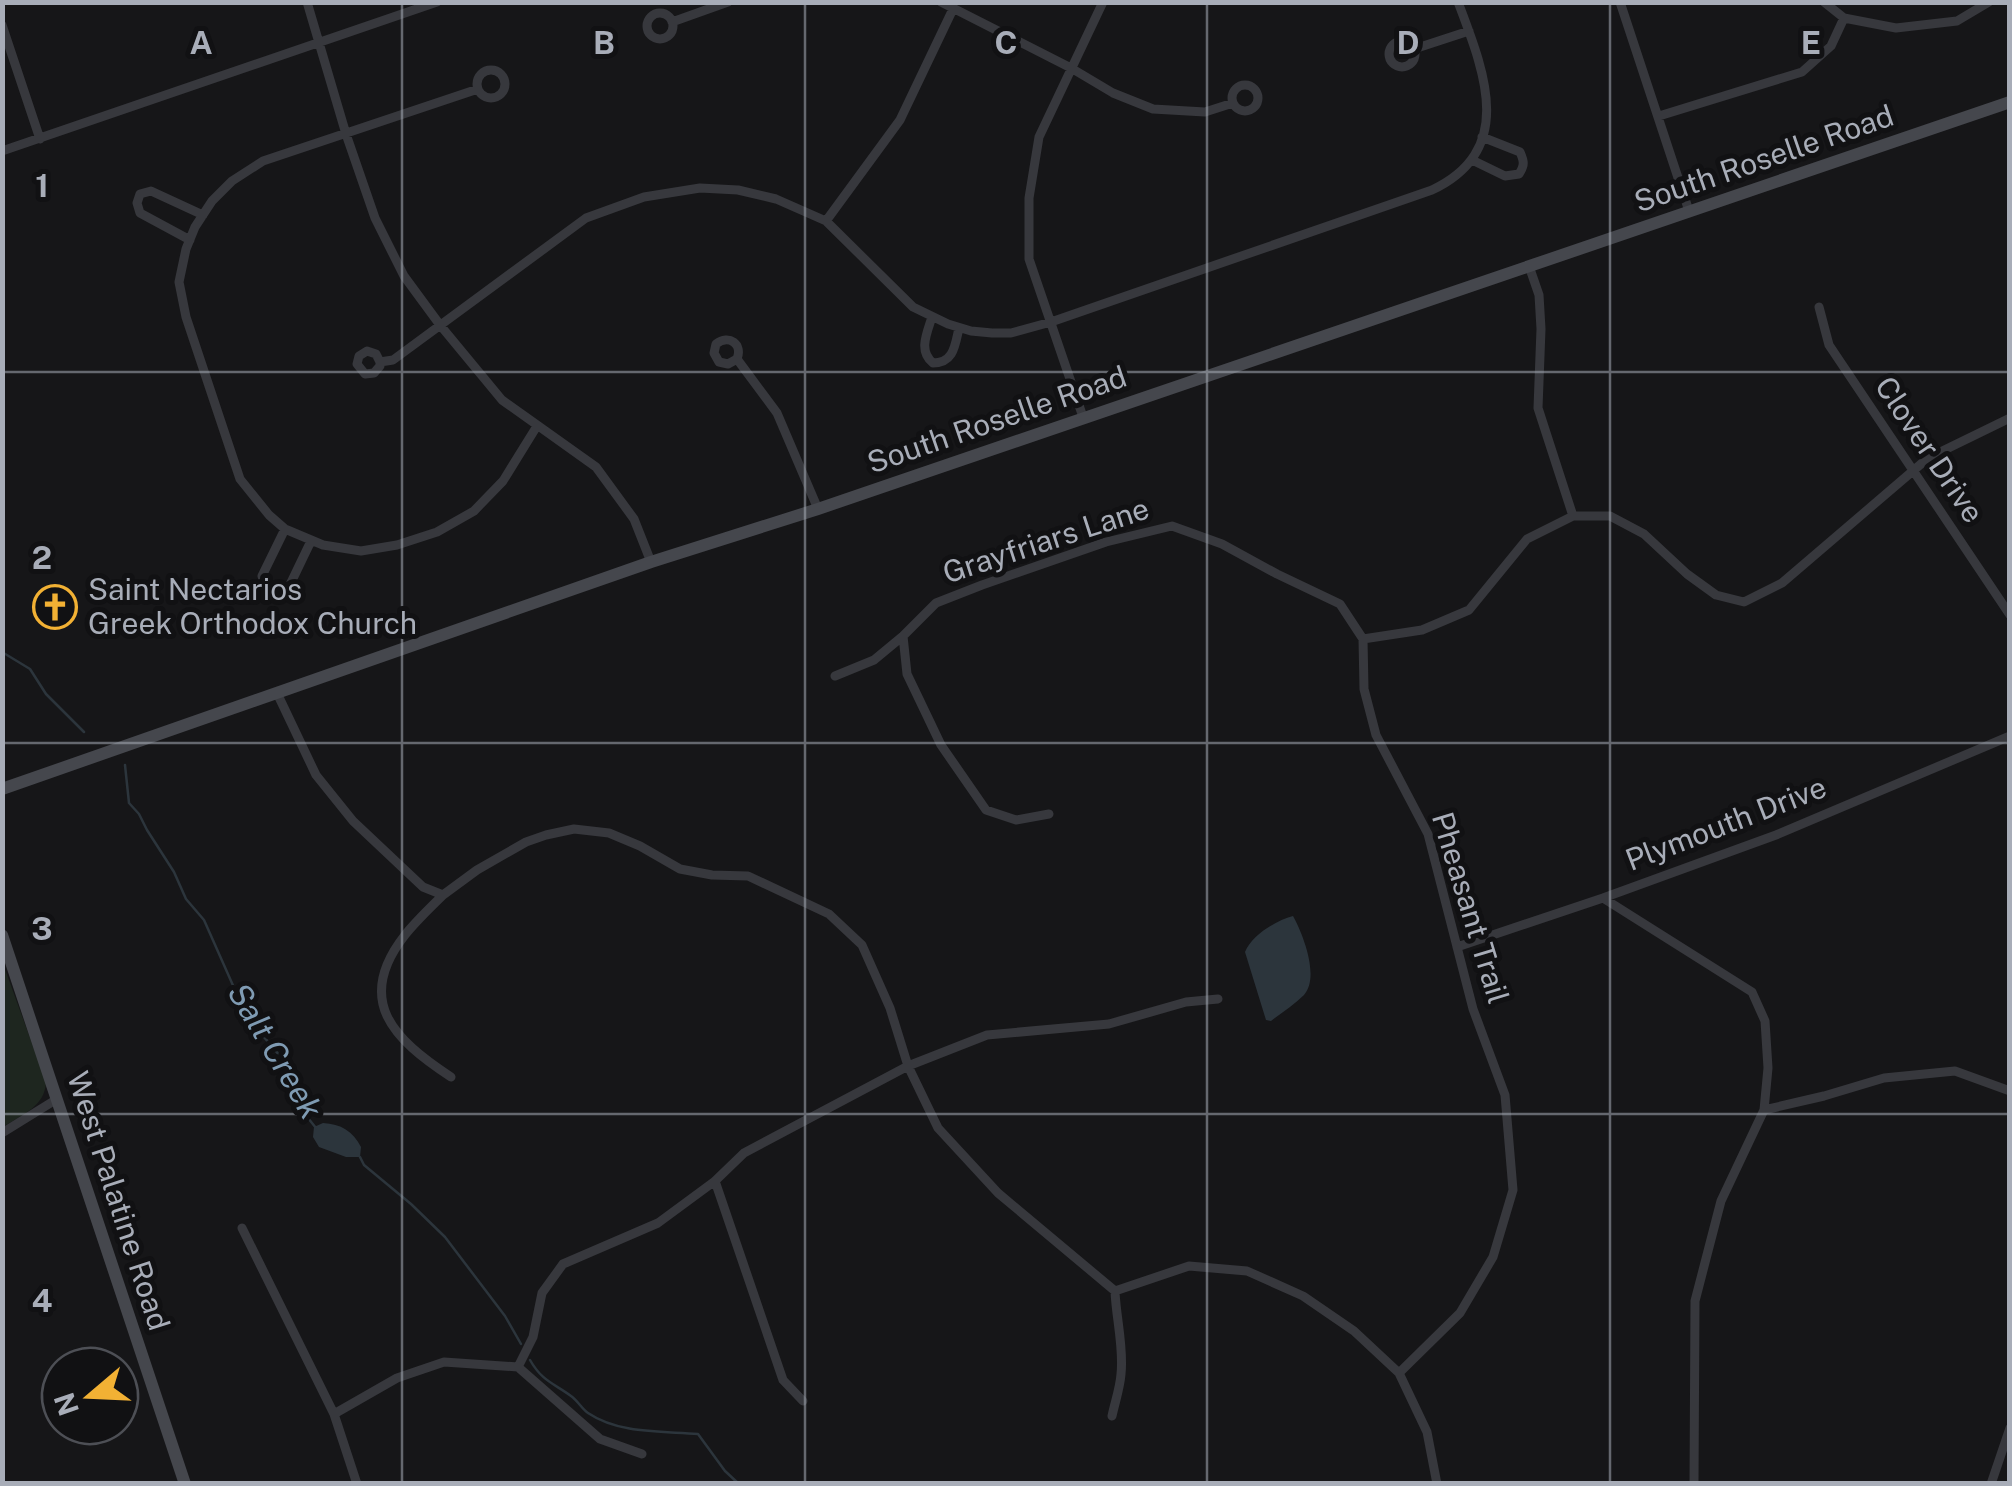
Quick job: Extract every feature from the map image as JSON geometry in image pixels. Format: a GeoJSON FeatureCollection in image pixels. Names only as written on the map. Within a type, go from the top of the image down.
{"type":"FeatureCollection","features":[{"type":"Feature","properties":{"kind":"main road","name":"South Roselle Road"},"geometry":{"type":"LineString","coordinates":[[2,789],[651,562],[818,509],[2010,102]]}},
{"type":"Feature","properties":{"kind":"main road","name":"West Palatine Road"},"geometry":{"type":"LineString","coordinates":[[2,935],[185,1484]]}},
{"type":"Feature","properties":{"kind":"street"},"geometry":{"type":"LineString","coordinates":[[307,2],[375,218],[404,276],[502,400],[596,467],[634,519],[651,562]]}},
{"type":"Feature","properties":{"kind":"street"},"geometry":{"type":"LineString","coordinates":[[2,151],[437,2]]}},
{"type":"Feature","properties":{"kind":"street"},"geometry":{"type":"LineString","coordinates":[[672,22],[728,2]]}},
{"type":"Feature","properties":{"kind":"street"},"geometry":{"type":"LineString","coordinates":[[941,2],[1153,110],[1205,112],[1233,102]]}},
{"type":"Feature","properties":{"kind":"street"},"geometry":{"type":"LineString","coordinates":[[1083,417],[1029,260],[1029,198],[1039,137],[1102,2]]}},
{"type":"Feature","properties":{"kind":"street"},"geometry":{"type":"LineString","coordinates":[[380,362],[393,360],[586,218],[644,197],[700,188],[738,190],[776,199],[826,222],[903,298],[932,317],[959,328],[1011,333],[1051,322],[1432,190],[1459,174],[1475,156],[1486,128],[1488,98],[1458,2]]}},
{"type":"Feature","properties":{"kind":"street"},"geometry":{"type":"LineString","coordinates":[[1620,2],[1689,211]]}},
{"type":"Feature","properties":{"kind":"street"},"geometry":{"type":"LineString","coordinates":[[1824,2],[1844,18],[1896,28],[1957,21],[1989,2]]}},
{"type":"Feature","properties":{"kind":"street"},"geometry":{"type":"LineString","coordinates":[[826,222],[900,120],[953,9]]}},
{"type":"Feature","properties":{"kind":"street"},"geometry":{"type":"LineString","coordinates":[[1659,116],[1802,72],[1831,46],[1844,18]]}},
{"type":"Feature","properties":{"kind":"street"},"geometry":{"type":"LineString","coordinates":[[2,25],[40,139]]}},
{"type":"Feature","properties":{"kind":"street"},"geometry":{"type":"LineString","coordinates":[[1414,49],[1468,31]]}},
{"type":"Feature","properties":{"kind":"street"},"geometry":{"type":"LineString","coordinates":[[478,89],[263,161],[232,181],[212,201],[190,240],[180,282],[186,317],[240,479],[269,515],[286,529],[323,546],[361,551],[437,532],[474,510],[503,481],[537,426]]}},
{"type":"Feature","properties":{"kind":"street"},"geometry":{"type":"LineString","coordinates":[[1475,156],[1505,176],[1519,174],[1523,168],[1520,152],[1482,137]]}},
{"type":"Feature","properties":{"kind":"street"},"geometry":{"type":"LineString","coordinates":[[190,240],[140,213],[140,194],[150,191],[203,215]]}},
{"type":"Feature","properties":{"kind":"street"},"geometry":{"type":"LineString","coordinates":[[1529,266],[1538,295],[1541,328],[1538,408],[1573,516]]}},
{"type":"Feature","properties":{"kind":"street","name":"Clover Drive"},"geometry":{"type":"LineString","coordinates":[[1819,307],[1829,344],[2010,616]]}},
{"type":"Feature","properties":{"kind":"street"},"geometry":{"type":"LineString","coordinates":[[932,317],[924,346],[932,363],[951,357],[959,328]]}},
{"type":"Feature","properties":{"kind":"street"},"geometry":{"type":"LineString","coordinates":[[736,360],[777,413],[818,509]]}},
{"type":"Feature","properties":{"kind":"street"},"geometry":{"type":"LineString","coordinates":[[1363,639],[1422,630],[1469,610],[1526,540],[1573,516],[1610,516],[1644,534],[1716,595],[1744,602],[1782,583],[1928,458],[2010,418]]}},
{"type":"Feature","properties":{"kind":"street","name":"Grayfriars Lane"},"geometry":{"type":"LineString","coordinates":[[834,676],[874,660],[936,604],[1106,542],[1172,526],[1222,544],[1340,604],[1363,639]]}},
{"type":"Feature","properties":{"kind":"street"},"geometry":{"type":"LineString","coordinates":[[286,529],[262,576],[270,593],[286,592],[311,541]]}},
{"type":"Feature","properties":{"kind":"street"},"geometry":{"type":"LineString","coordinates":[[903,636],[912,686],[940,744],[986,810],[1016,820],[1049,814]]}},
{"type":"Feature","properties":{"kind":"street","name":"Pheasant Trail"},"geometry":{"type":"LineString","coordinates":[[1363,639],[1364,689],[1376,734],[1428,834],[1473,1009],[1505,1095],[1513,1190],[1493,1257],[1460,1313],[1398,1373]]}},
{"type":"Feature","properties":{"kind":"street"},"geometry":{"type":"LineString","coordinates":[[277,693],[316,775],[353,821],[423,886],[443,895]]}},
{"type":"Feature","properties":{"kind":"street","name":"Plymouth Drive"},"geometry":{"type":"LineString","coordinates":[[1456,947],[1776,834],[2010,736]]}},
{"type":"Feature","properties":{"kind":"street"},"geometry":{"type":"LineString","coordinates":[[451,1077],[396,1033],[382,1007],[382,972],[405,935],[443,895],[526,842],[574,828],[609,833],[680,869],[748,876],[829,914],[862,945],[890,1008],[908,1066],[938,1128],[998,1193],[1115,1290],[1122,1351],[1112,1416]]}},
{"type":"Feature","properties":{"kind":"street"},"geometry":{"type":"LineString","coordinates":[[1602,898],[1752,992],[1765,1020],[1768,1068],[1764,1110],[1721,1202],[1695,1301],[1694,1484]]}},
{"type":"Feature","properties":{"kind":"street"},"geometry":{"type":"LineString","coordinates":[[518,1367],[533,1337],[542,1293],[564,1264],[658,1223],[715,1181],[744,1153],[908,1066],[986,1035],[1109,1024],[1186,1002],[1218,999]]}},
{"type":"Feature","properties":{"kind":"street"},"geometry":{"type":"LineString","coordinates":[[1764,1110],[1884,1078],[1955,1071],[2010,1090]]}},
{"type":"Feature","properties":{"kind":"street"},"geometry":{"type":"LineString","coordinates":[[2,1134],[57,1099]]}},
{"type":"Feature","properties":{"kind":"street"},"geometry":{"type":"LineString","coordinates":[[715,1181],[783,1380],[803,1400]]}},
{"type":"Feature","properties":{"kind":"street"},"geometry":{"type":"LineString","coordinates":[[242,1228],[334,1414],[357,1484]]}},
{"type":"Feature","properties":{"kind":"street"},"geometry":{"type":"LineString","coordinates":[[1115,1290],[1190,1266],[1246,1271],[1302,1296],[1354,1331],[1398,1373],[1427,1432],[1437,1484]]}},
{"type":"Feature","properties":{"kind":"street"},"geometry":{"type":"LineString","coordinates":[[334,1414],[398,1378],[444,1362],[518,1367],[600,1438],[642,1454]]}},
{"type":"Feature","properties":{"kind":"street"},"geometry":{"type":"LineString","coordinates":[[1991,1484],[2010,1428]]}},
{"type":"Feature","properties":{"kind":"shaded area"},"geometry":{"type":"Polygon","coordinates":[[[1293,916],[1308,956],[1309,987],[1292,1006],[1271,1021],[1266,1020],[1245,952],[1265,930],[1293,916]]]}},
{"type":"Feature","properties":{"kind":"shaded area"},"geometry":{"type":"Polygon","coordinates":[[[2,961],[46,1082],[37,1104],[3,1127],[2,961]]]}},
{"type":"Feature","properties":{"kind":"shaded area"},"geometry":{"type":"Polygon","coordinates":[[[323,1123],[350,1133],[361,1147],[360,1157],[346,1157],[319,1147],[313,1137],[314,1127],[323,1123]]]}},
{"type":"Feature","properties":{"kind":"waterway","name":"Salt Creek"},"geometry":{"type":"LineString","coordinates":[[2,652],[30,669],[46,694],[84,732]]}},
{"type":"Feature","properties":{"kind":"waterway","name":"Salt Creek"},"geometry":{"type":"LineString","coordinates":[[125,765],[129,803],[174,872],[186,899],[204,920],[247,1017],[291,1069],[304,1113],[316,1128]]}},
{"type":"Feature","properties":{"kind":"waterway","name":"Salt Creek"},"geometry":{"type":"LineString","coordinates":[[360,1157],[364,1165],[445,1237],[505,1316],[521,1344]]}},
{"type":"Feature","properties":{"kind":"waterway","name":"Salt Creek"},"geometry":{"type":"LineString","coordinates":[[530,1360],[544,1377],[600,1420],[641,1430],[698,1434],[739,1484]]}},
{"type":"Feature","properties":{"kind":"place","name":"Saint Nectarios Greek Orthodox Church"},"geometry":{"type":"Point","coordinates":[55,607]}}]}
